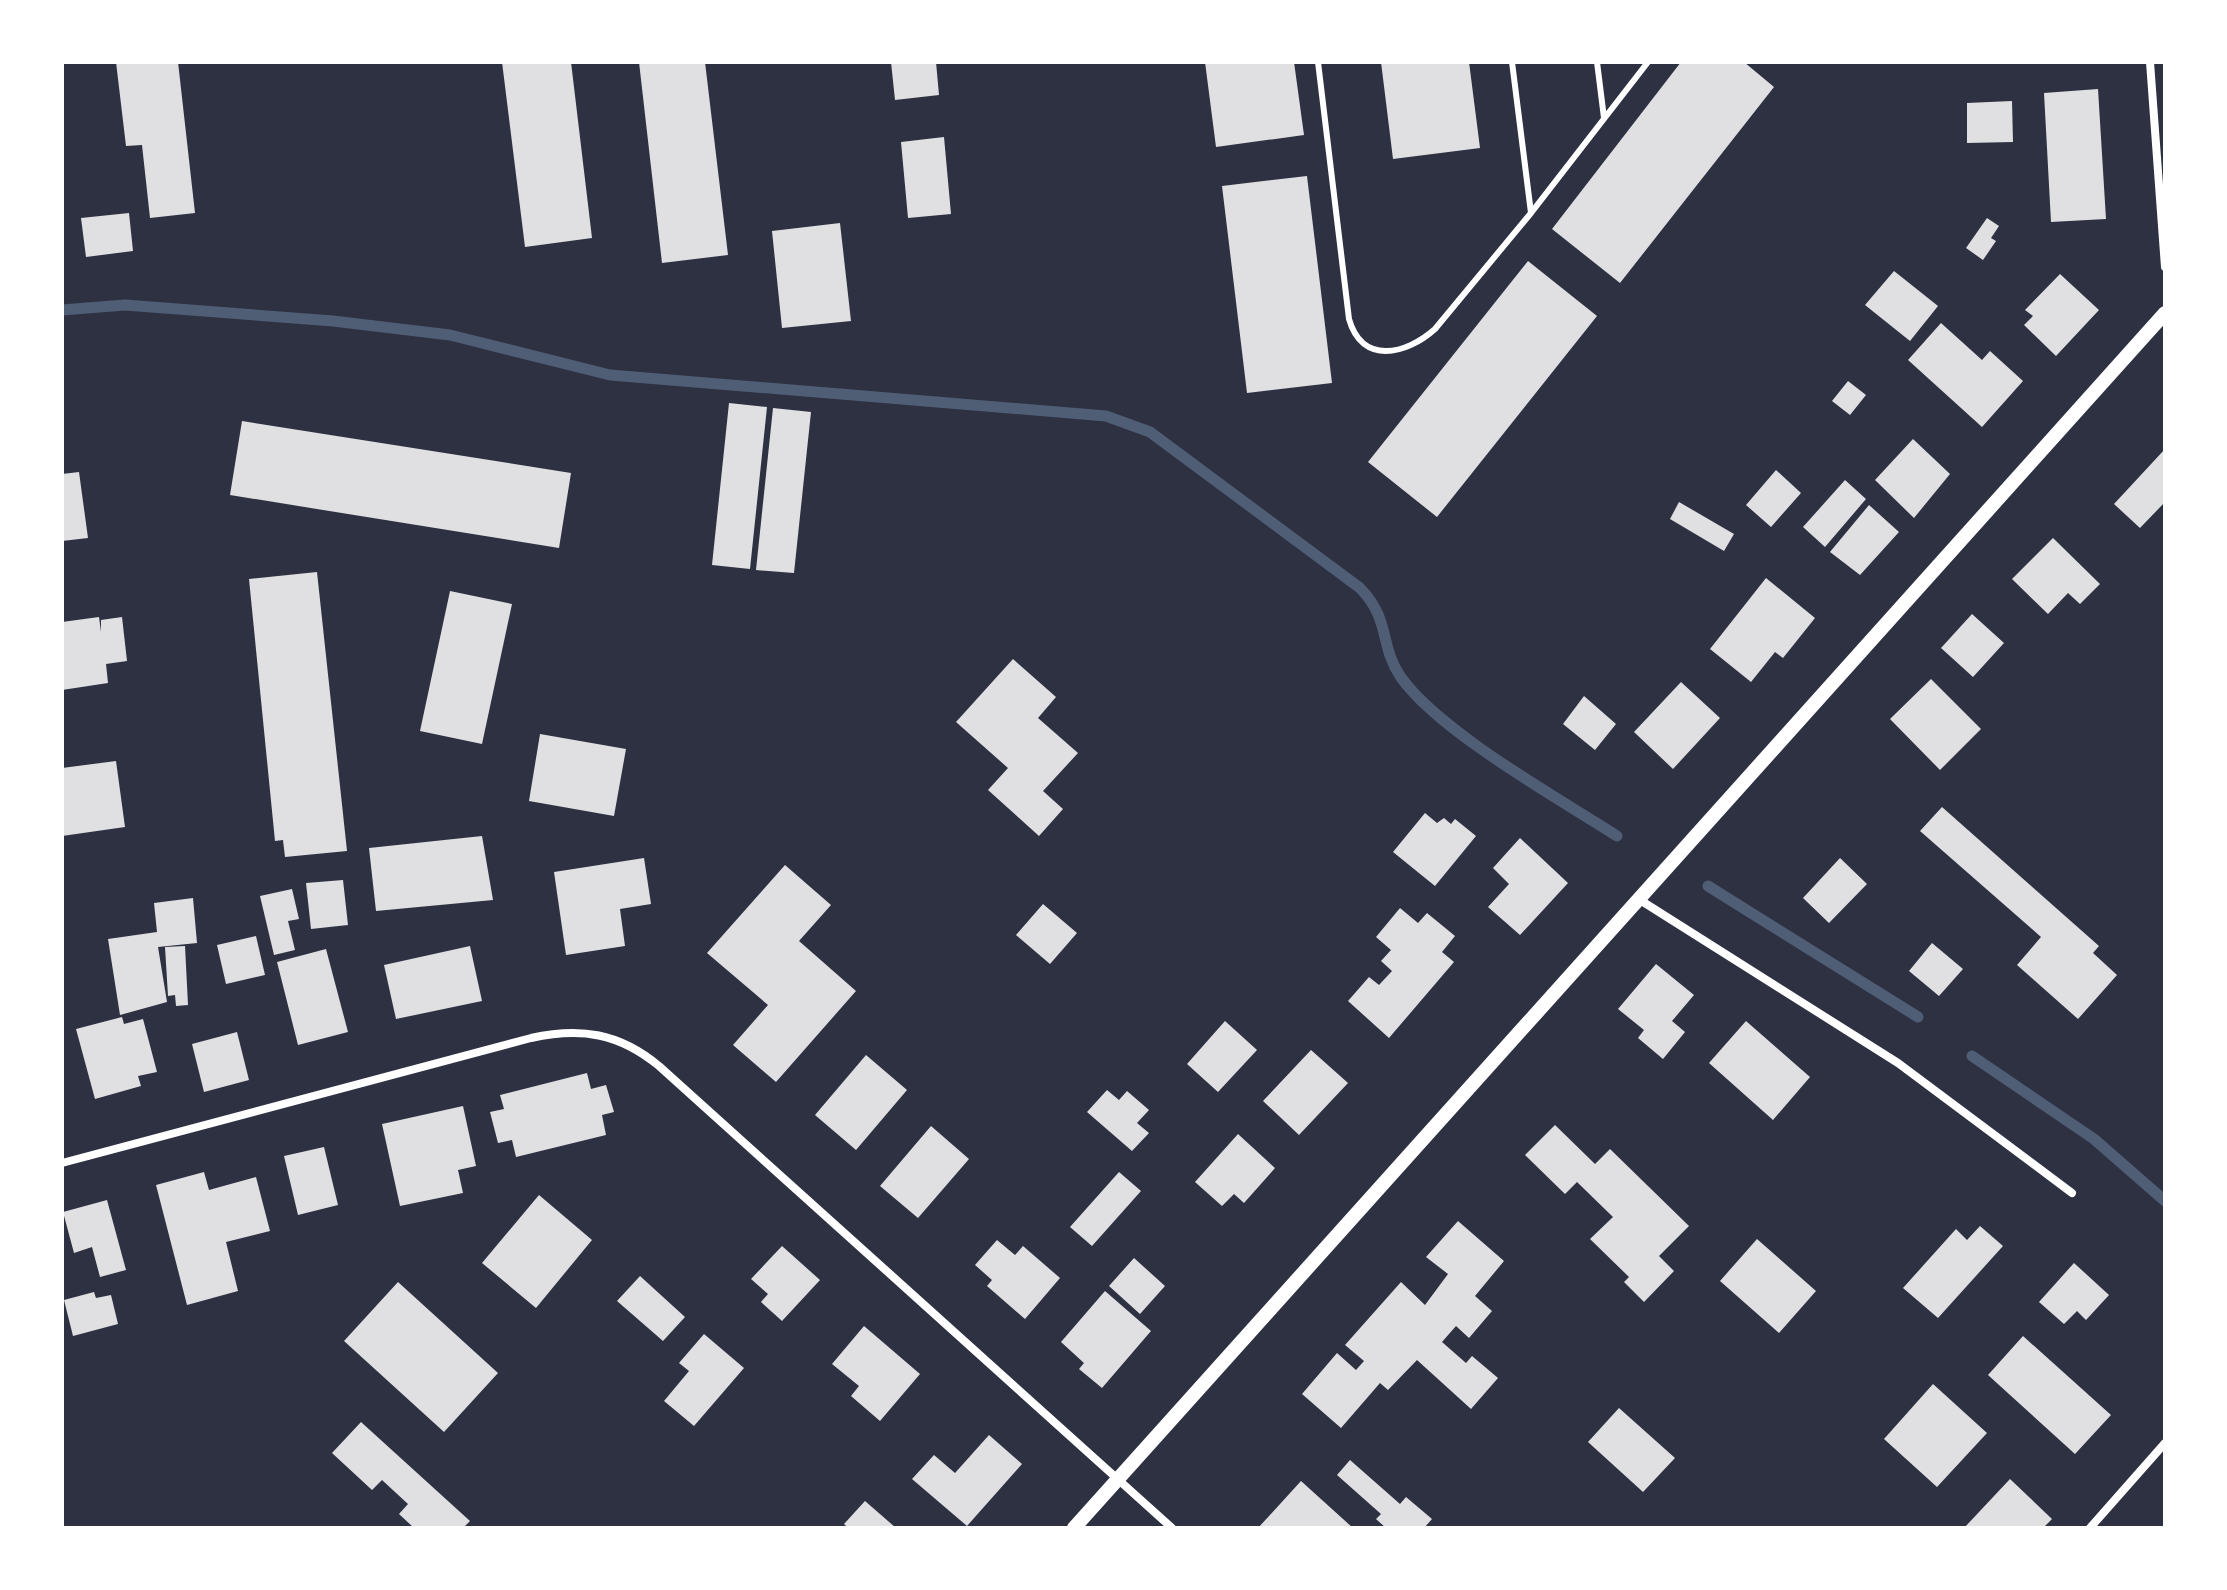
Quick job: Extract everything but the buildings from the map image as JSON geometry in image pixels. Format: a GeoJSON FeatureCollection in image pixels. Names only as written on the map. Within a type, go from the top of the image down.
{"type":"FeatureCollection","features":[{"type":"Feature","properties":{"kind":"street"},"geometry":{"type":"LineString","coordinates":[[2150,62],[2165,267]]}},
{"type":"Feature","properties":{"kind":"street"},"geometry":{"type":"LineString","coordinates":[[1074,1528],[2165,313]]}},
{"type":"Feature","properties":{"kind":"street"},"geometry":{"type":"LineString","coordinates":[[1640,900],[1898,1063],[2072,1193]]}},
{"type":"Feature","properties":{"kind":"street"},"geometry":{"type":"LineString","coordinates":[[62,1163],[531,1038],[589,1032],[609,1036],[627,1043],[659,1066],[1172,1528]]}},
{"type":"Feature","properties":{"kind":"street"},"geometry":{"type":"LineString","coordinates":[[2090,1528],[2165,1443]]}},
{"type":"Feature","properties":{"kind":"lane"},"geometry":{"type":"LineString","coordinates":[[1318,62],[1353,335],[1366,346],[1402,351],[1420,343],[1531,213],[1648,62]]}},
{"type":"Feature","properties":{"kind":"lane"},"geometry":{"type":"LineString","coordinates":[[1512,62],[1531,213]]}},
{"type":"Feature","properties":{"kind":"lane"},"geometry":{"type":"LineString","coordinates":[[1597,62],[1604,118]]}},
{"type":"Feature","properties":{"kind":"waterway"},"geometry":{"type":"LineString","coordinates":[[62,310],[125,305],[333,321],[450,335],[610,375],[1106,416],[1150,432],[1360,588],[1381,621],[1389,653],[1400,676],[1418,697],[1470,741],[1617,836]]}},
{"type":"Feature","properties":{"kind":"waterway"},"geometry":{"type":"LineString","coordinates":[[1708,886],[1918,1017]]}},
{"type":"Feature","properties":{"kind":"waterway"},"geometry":{"type":"LineString","coordinates":[[1972,1056],[2094,1139],[2165,1201]]}}]}
